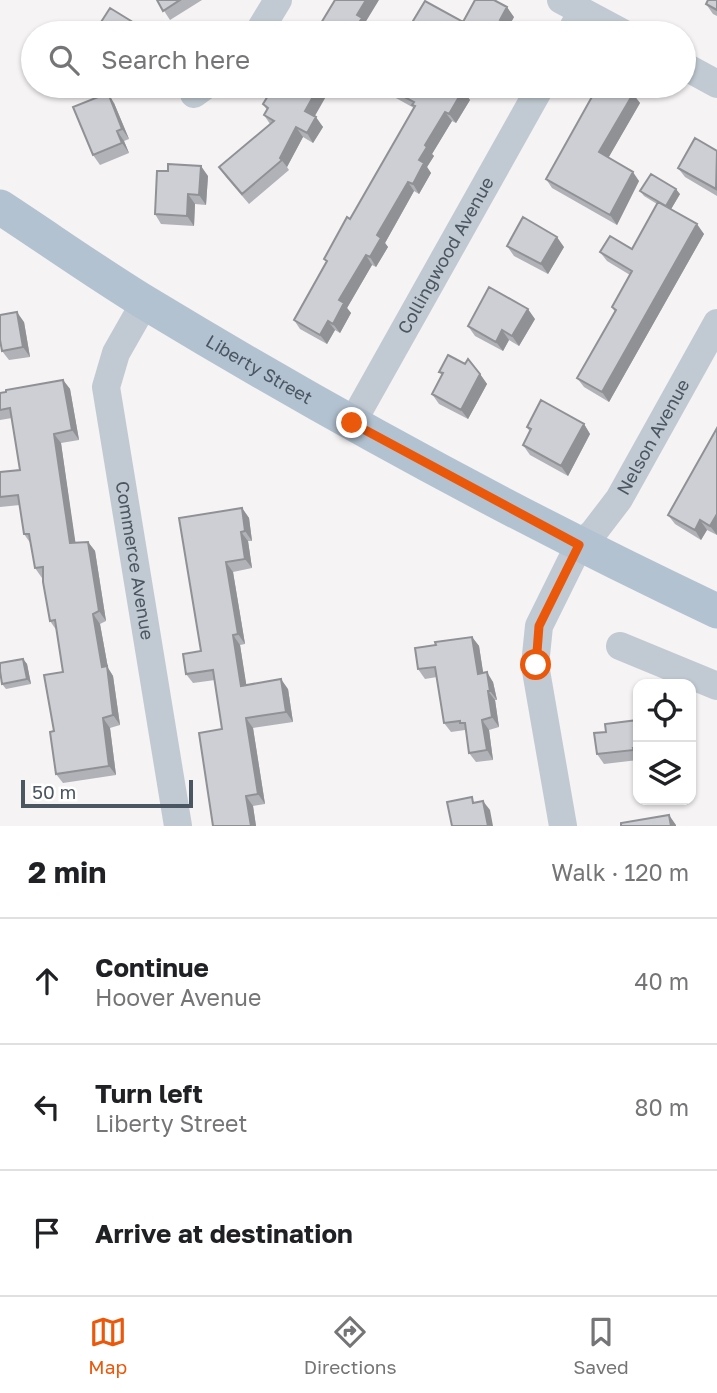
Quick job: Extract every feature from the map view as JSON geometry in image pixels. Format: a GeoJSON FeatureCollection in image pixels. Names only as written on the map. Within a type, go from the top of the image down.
{"type":"FeatureCollection","features":[{"type":"Feature","properties":{"kind":"main road","name":"Liberty Street"},"geometry":{"type":"LineString","coordinates":[[0,206],[145,302],[352,423],[579,545],[717,611]]}},
{"type":"Feature","properties":{"kind":"street"},"geometry":{"type":"LineString","coordinates":[[265,21],[278,0]]}},
{"type":"Feature","properties":{"kind":"street"},"geometry":{"type":"LineString","coordinates":[[571,15],[588,21]]}},
{"type":"Feature","properties":{"kind":"street"},"geometry":{"type":"LineString","coordinates":[[696,73],[717,84]]}},
{"type":"Feature","properties":{"kind":"street","name":"Collingwood Avenue"},"geometry":{"type":"LineString","coordinates":[[352,423],[534,98]]}},
{"type":"Feature","properties":{"kind":"street","name":"Commerce Avenue"},"geometry":{"type":"LineString","coordinates":[[145,302],[117,353],[106,387],[178,826]]}},
{"type":"Feature","properties":{"kind":"street","name":"Nelson Avenue"},"geometry":{"type":"LineString","coordinates":[[563,826],[536,665],[539,626],[579,545],[593,534],[619,499],[717,323]]}},
{"type":"Feature","properties":{"kind":"street"},"geometry":{"type":"LineString","coordinates":[[620,646],[717,687]]}},
{"type":"Feature","properties":{"kind":"building"},"geometry":{"type":"Polygon","coordinates":[[[157,0],[180,0],[163,11],[157,0]]]}},
{"type":"Feature","properties":{"kind":"building"},"geometry":{"type":"Polygon","coordinates":[[[335,0],[366,0],[357,15],[362,18],[360,21],[322,21],[335,0]]]}},
{"type":"Feature","properties":{"kind":"building"},"geometry":{"type":"Polygon","coordinates":[[[475,0],[494,0],[507,7],[500,20],[503,21],[464,21],[475,0]]]}},
{"type":"Feature","properties":{"kind":"building"},"geometry":{"type":"Polygon","coordinates":[[[708,0],[717,0],[717,10],[706,4],[708,0]]]}},
{"type":"Feature","properties":{"kind":"building"},"geometry":{"type":"Polygon","coordinates":[[[425,1],[461,21],[413,21],[425,1]]]}},
{"type":"Feature","properties":{"kind":"building"},"geometry":{"type":"Polygon","coordinates":[[[110,8],[131,21],[102,21],[110,8]]]}},
{"type":"Feature","properties":{"kind":"building"},"geometry":{"type":"Polygon","coordinates":[[[96,98],[110,98],[122,129],[117,131],[122,143],[93,155],[73,107],[96,98]]]}},
{"type":"Feature","properties":{"kind":"building"},"geometry":{"type":"Polygon","coordinates":[[[267,98],[312,98],[305,111],[316,117],[307,133],[296,127],[280,158],[282,160],[242,194],[219,167],[274,121],[264,115],[268,108],[263,104],[267,98]]]}},
{"type":"Feature","properties":{"kind":"building"},"geometry":{"type":"Polygon","coordinates":[[[406,98],[458,98],[449,114],[445,112],[425,145],[427,147],[419,160],[424,163],[413,184],[408,182],[377,235],[381,238],[370,257],[366,255],[339,300],[344,303],[333,324],[328,321],[320,335],[294,320],[327,261],[324,259],[347,217],[350,219],[415,106],[412,105],[414,102],[406,98]]]}},
{"type":"Feature","properties":{"kind":"building"},"geometry":{"type":"Polygon","coordinates":[[[591,98],[631,98],[599,152],[633,172],[610,215],[546,179],[591,98]]]}},
{"type":"Feature","properties":{"kind":"building"},"geometry":{"type":"Polygon","coordinates":[[[695,138],[717,151],[716,189],[678,168],[695,138]]]}},
{"type":"Feature","properties":{"kind":"building"},"geometry":{"type":"Polygon","coordinates":[[[168,164],[201,166],[199,195],[188,194],[187,216],[155,214],[157,171],[168,171],[168,164]]]}},
{"type":"Feature","properties":{"kind":"building"},"geometry":{"type":"Polygon","coordinates":[[[651,174],[676,189],[666,206],[640,191],[651,174]]]}},
{"type":"Feature","properties":{"kind":"building"},"geometry":{"type":"Polygon","coordinates":[[[658,202],[697,224],[602,392],[577,378],[616,310],[612,307],[632,271],[600,252],[610,236],[632,249],[658,202]]]}},
{"type":"Feature","properties":{"kind":"building"},"geometry":{"type":"Polygon","coordinates":[[[523,217],[557,237],[541,264],[507,246],[523,217]]]}},
{"type":"Feature","properties":{"kind":"building"},"geometry":{"type":"Polygon","coordinates":[[[489,287],[528,309],[512,336],[502,330],[496,342],[468,326],[489,287]]]}},
{"type":"Feature","properties":{"kind":"building"},"geometry":{"type":"Polygon","coordinates":[[[17,312],[23,347],[2,351],[0,315],[17,312]]]}},
{"type":"Feature","properties":{"kind":"building"},"geometry":{"type":"Polygon","coordinates":[[[448,355],[465,364],[468,359],[480,374],[461,410],[432,394],[443,373],[439,372],[448,355]]]}},
{"type":"Feature","properties":{"kind":"building"},"geometry":{"type":"Polygon","coordinates":[[[63,380],[72,430],[54,434],[70,543],[88,542],[99,611],[93,614],[102,667],[107,666],[113,715],[103,718],[109,766],[56,774],[50,732],[54,731],[44,675],[63,672],[55,620],[50,621],[43,567],[35,568],[29,534],[24,534],[18,495],[0,497],[0,472],[20,470],[10,408],[0,410],[0,393],[63,380]]]}},
{"type":"Feature","properties":{"kind":"building"},"geometry":{"type":"Polygon","coordinates":[[[541,400],[584,424],[561,466],[523,445],[531,429],[527,427],[541,400]]]}},
{"type":"Feature","properties":{"kind":"building"},"geometry":{"type":"Polygon","coordinates":[[[717,428],[717,514],[710,526],[700,520],[695,530],[668,515],[717,428]]]}},
{"type":"Feature","properties":{"kind":"building"},"geometry":{"type":"Polygon","coordinates":[[[242,508],[245,531],[241,532],[245,559],[226,562],[238,634],[233,635],[241,686],[281,679],[286,712],[246,718],[258,794],[246,796],[251,826],[213,826],[199,733],[222,729],[213,670],[186,674],[183,654],[201,651],[179,518],[242,508]]]}},
{"type":"Feature","properties":{"kind":"building"},"geometry":{"type":"Polygon","coordinates":[[[472,637],[478,674],[487,672],[492,717],[482,720],[487,750],[469,753],[465,723],[444,723],[435,667],[418,669],[415,648],[436,645],[435,642],[472,637]]]}},
{"type":"Feature","properties":{"kind":"building"},"geometry":{"type":"Polygon","coordinates":[[[23,659],[27,679],[2,684],[0,663],[23,659]]]}},
{"type":"Feature","properties":{"kind":"building"},"geometry":{"type":"Polygon","coordinates":[[[633,721],[633,750],[597,754],[594,733],[606,732],[605,724],[633,721]]]}},
{"type":"Feature","properties":{"kind":"building"},"geometry":{"type":"Polygon","coordinates":[[[472,797],[473,803],[483,801],[488,826],[452,826],[447,802],[472,797]]]}},
{"type":"Feature","properties":{"kind":"building"},"geometry":{"type":"Polygon","coordinates":[[[669,815],[671,826],[621,826],[621,823],[669,815]]]}},
{"type":"Feature","properties":{"kind":"route"},"geometry":{"type":"LineString","coordinates":[[352,423],[579,545],[539,626],[536,665]]}}]}
